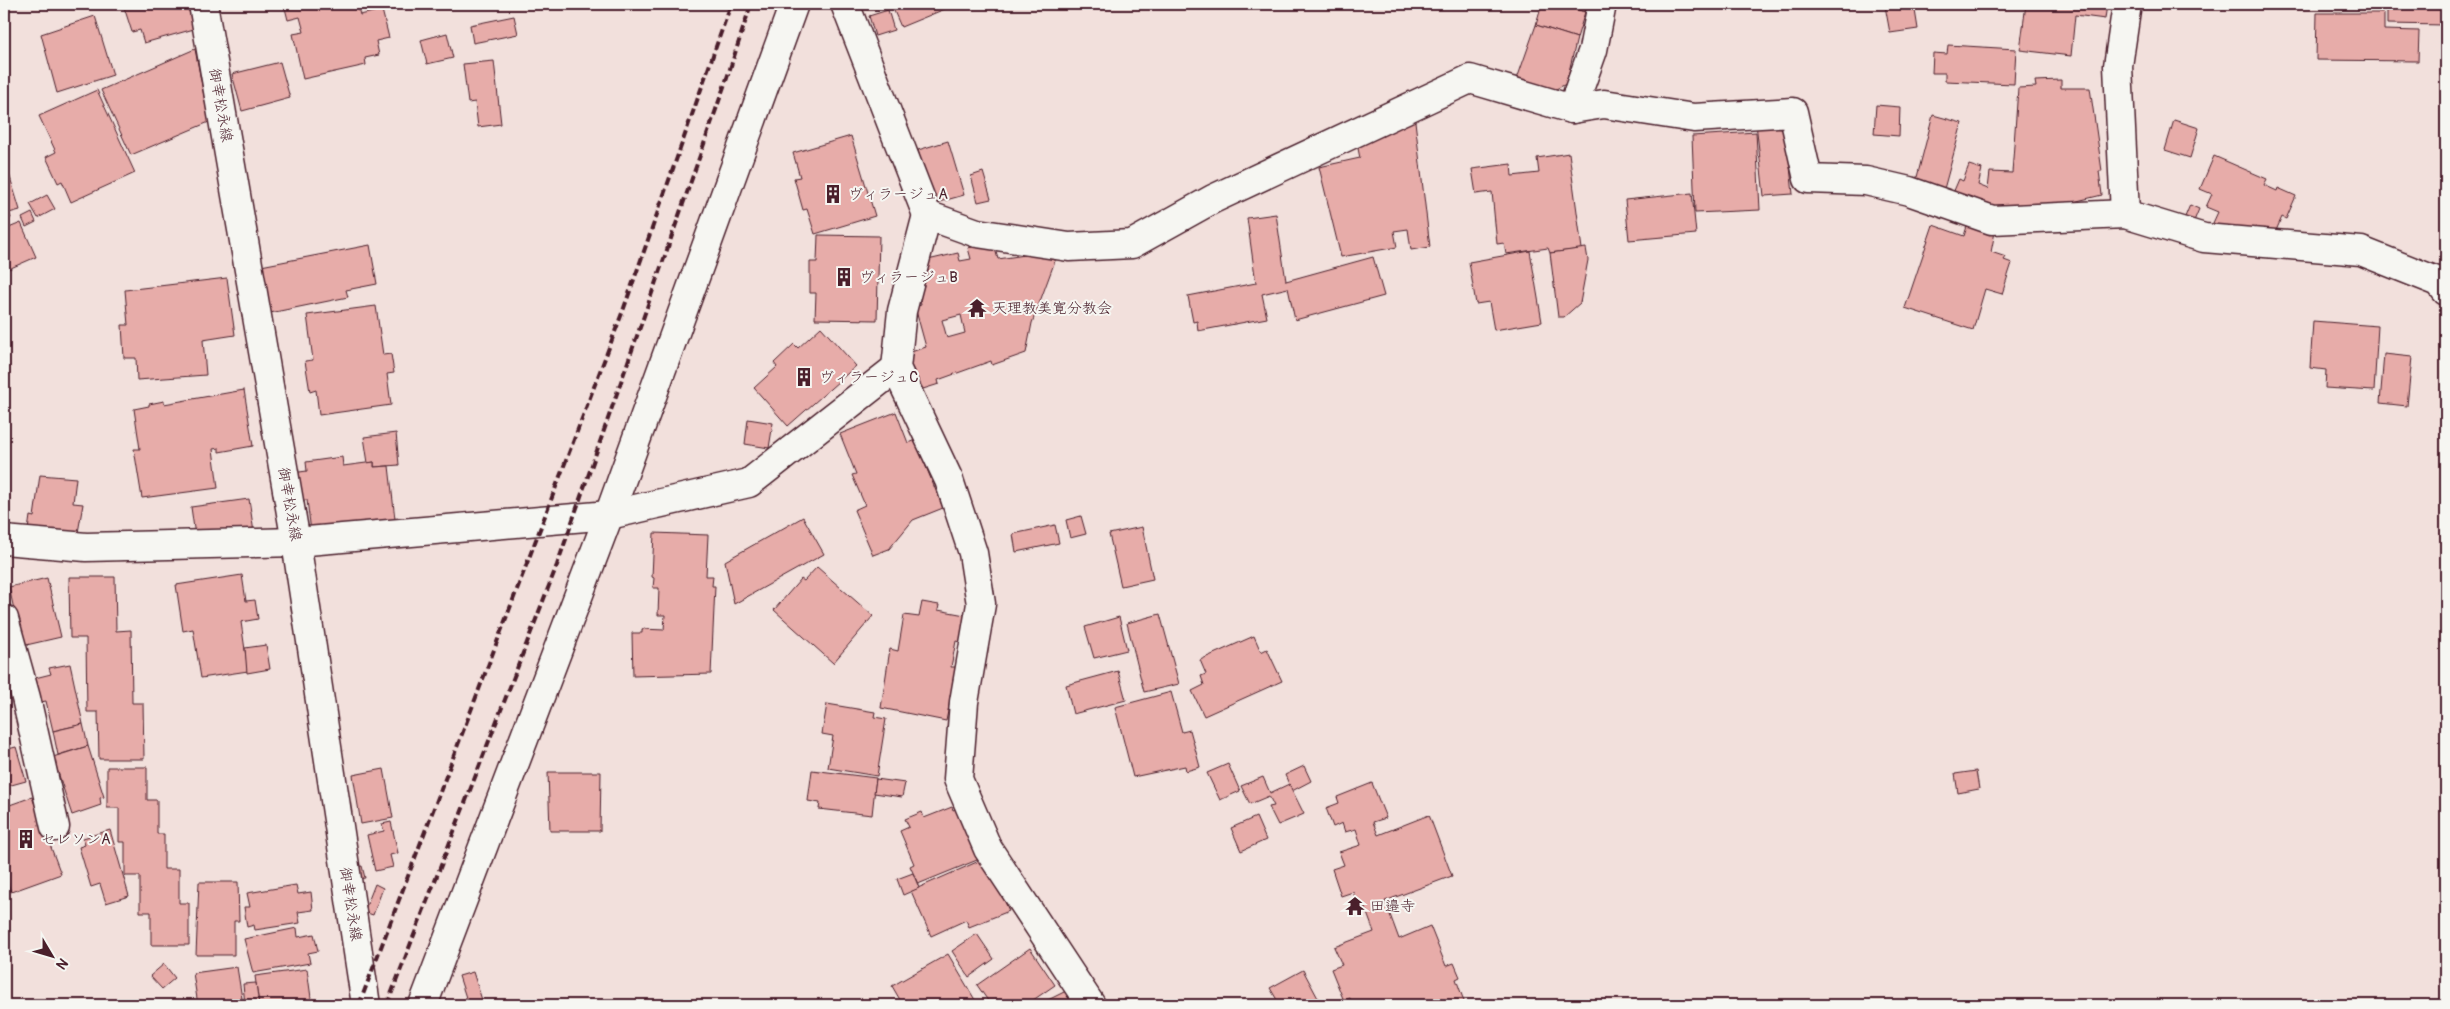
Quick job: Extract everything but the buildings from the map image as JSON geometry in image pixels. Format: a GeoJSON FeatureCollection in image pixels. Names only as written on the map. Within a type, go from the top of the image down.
{"type":"FeatureCollection","features":[{"type":"Feature","properties":{"kind":"street","name":"御幸松永線"},"geometry":{"type":"LineString","coordinates":[[203,4],[296,542],[366,1005]]}},
{"type":"Feature","properties":{"kind":"street"},"geometry":{"type":"LineString","coordinates":[[423,1005],[609,516],[794,4]]}},
{"type":"Feature","properties":{"kind":"street"},"geometry":{"type":"LineString","coordinates":[[845,4],[927,215],[902,311],[896,368],[948,480],[973,553],[982,604],[964,702],[958,779],[988,849],[1091,1005]]}},
{"type":"Feature","properties":{"kind":"street"},"geometry":{"type":"LineString","coordinates":[[1572,109],[1593,50],[1602,4]]}},
{"type":"Feature","properties":{"kind":"street"},"geometry":{"type":"LineString","coordinates":[[2125,214],[2118,66],[2128,4]]}},
{"type":"Feature","properties":{"kind":"street"},"geometry":{"type":"LineString","coordinates":[[927,215],[977,233],[1069,247],[1132,244],[1213,199],[1470,79],[1572,109],[1604,104],[1694,118],[1793,112],[1808,179],[1866,181],[1909,191],[1992,220],[2125,214],[2204,238],[2361,251],[2439,282],[2446,291]]}},
{"type":"Feature","properties":{"kind":"street"},"geometry":{"type":"LineString","coordinates":[[4,540],[86,547],[296,542],[609,516],[749,483],[896,368]]}},
{"type":"Feature","properties":{"kind":"street"},"geometry":{"type":"LineString","coordinates":[[4,618],[26,698],[55,827]]}},
{"type":"Feature","properties":{"kind":"railway"},"geometry":{"type":"LineString","coordinates":[[359,1005],[624,308],[731,4]]}},
{"type":"Feature","properties":{"kind":"railway"},"geometry":{"type":"LineString","coordinates":[[387,1005],[557,565],[727,78],[751,4]]}},
{"type":"Feature","properties":{"kind":"place","name":"ヴィラージュA"},"geometry":{"type":"Point","coordinates":[833,194]}},
{"type":"Feature","properties":{"kind":"place","name":"ヴィラージュB"},"geometry":{"type":"Point","coordinates":[844,277]}},
{"type":"Feature","properties":{"kind":"place","name":"天理教美寛分教会"},"geometry":{"type":"Point","coordinates":[977,308]}},
{"type":"Feature","properties":{"kind":"place","name":"ヴィラージュC"},"geometry":{"type":"Point","coordinates":[804,377]}},
{"type":"Feature","properties":{"kind":"place","name":"セレソンA"},"geometry":{"type":"Point","coordinates":[26,839]}},
{"type":"Feature","properties":{"kind":"place","name":"田邉寺"},"geometry":{"type":"Point","coordinates":[1355,906]}}]}
